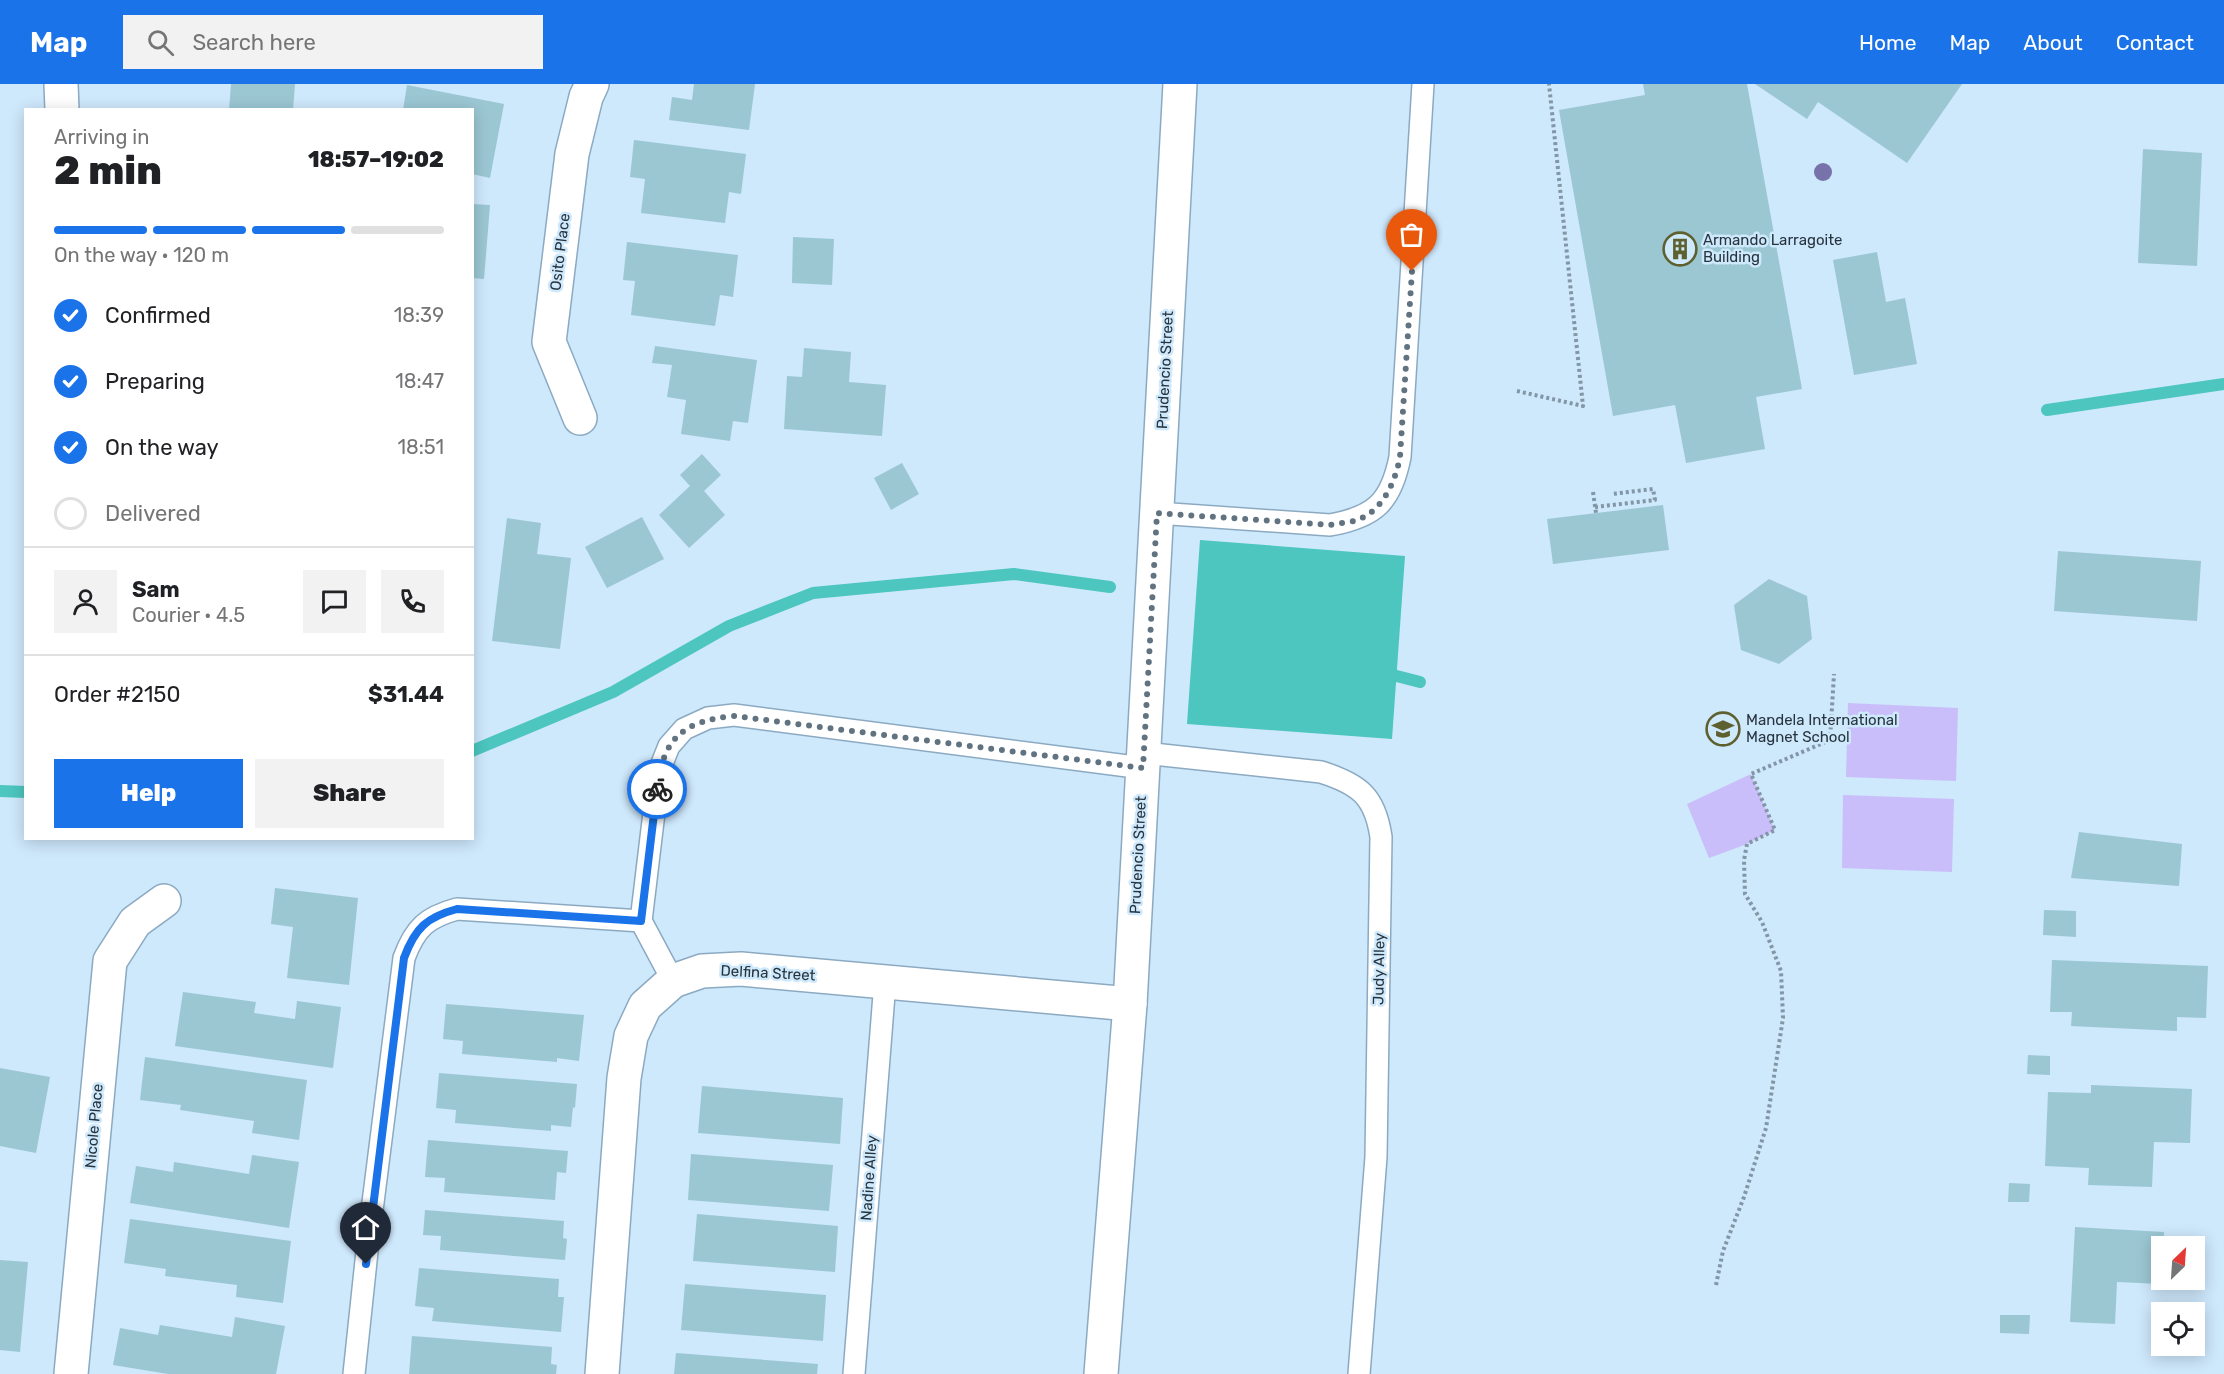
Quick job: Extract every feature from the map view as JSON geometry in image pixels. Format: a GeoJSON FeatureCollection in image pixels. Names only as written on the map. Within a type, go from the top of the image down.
{"type":"FeatureCollection","features":[{"type":"Feature","properties":{"kind":"street"},"geometry":{"type":"LineString","coordinates":[[61,84],[62,108]]}},
{"type":"Feature","properties":{"kind":"street","name":"Osito Place"},"geometry":{"type":"LineString","coordinates":[[580,418],[549,342],[572,154],[586,98],[592,84]]}},
{"type":"Feature","properties":{"kind":"street","name":"Prudencio Street"},"geometry":{"type":"LineString","coordinates":[[1101,1374],[1130,1004],[1180,84]]}},
{"type":"Feature","properties":{"kind":"street","name":"Nicole Place"},"geometry":{"type":"LineString","coordinates":[[71,1374],[110,962],[135,922],[164,900]]}},
{"type":"Feature","properties":{"kind":"street","name":"Delfina Street"},"geometry":{"type":"LineString","coordinates":[[602,1374],[624,1078],[631,1036],[645,1006],[673,981],[702,971],[741,969],[1130,1004]]}},
{"type":"Feature","properties":{"kind":"lane"},"geometry":{"type":"LineString","coordinates":[[1157,513],[1330,525],[1356,520],[1377,507],[1389,492],[1396,476],[1400,457],[1424,84]]}},
{"type":"Feature","properties":{"kind":"lane","name":"Judy Alley"},"geometry":{"type":"LineString","coordinates":[[641,921],[659,771],[669,746],[684,729],[708,718],[734,716],[1144,761],[1320,772],[1339,778],[1358,788],[1371,801],[1379,818],[1382,837],[1376,1157],[1359,1374]]}},
{"type":"Feature","properties":{"kind":"lane"},"geometry":{"type":"LineString","coordinates":[[354,1374],[368,1242],[404,958],[410,941],[424,924],[438,914],[457,909],[641,921],[673,981]]}},
{"type":"Feature","properties":{"kind":"lane","name":"Nadine Alley"},"geometry":{"type":"LineString","coordinates":[[854,1374],[885,982]]}},
{"type":"Feature","properties":{"kind":"path"},"geometry":{"type":"LineString","coordinates":[[1517,391],[1583,406],[1549,84]]}},
{"type":"Feature","properties":{"kind":"path"},"geometry":{"type":"LineString","coordinates":[[1595,507],[1655,500],[1653,489],[1612,494]]}},
{"type":"Feature","properties":{"kind":"path"},"geometry":{"type":"LineString","coordinates":[[1593,492],[1596,513]]}},
{"type":"Feature","properties":{"kind":"path"},"geometry":{"type":"LineString","coordinates":[[1716,1285],[1723,1251],[1744,1197],[1766,1128],[1783,1018],[1781,971],[1762,922],[1745,894],[1744,860],[1747,844],[1775,830],[1750,774],[1830,740],[1834,674]]}},
{"type":"Feature","properties":{"kind":"shaded area"},"geometry":{"type":"Polygon","coordinates":[[[1200,540],[1405,556],[1392,739],[1187,724],[1200,540]]]}},
{"type":"Feature","properties":{"kind":"shaded area"},"geometry":{"type":"Polygon","coordinates":[[[1848,703],[1958,708],[1956,781],[1846,777],[1848,703]]]}},
{"type":"Feature","properties":{"kind":"shaded area"},"geometry":{"type":"Polygon","coordinates":[[[1751,774],[1775,830],[1747,844],[1709,858],[1687,804],[1751,774]]]}},
{"type":"Feature","properties":{"kind":"shaded area"},"geometry":{"type":"Polygon","coordinates":[[[1843,795],[1954,799],[1952,872],[1842,868],[1843,795]]]}},
{"type":"Feature","properties":{"kind":"building"},"geometry":{"type":"Polygon","coordinates":[[[231,84],[295,84],[293,108],[229,108],[231,84]]]}},
{"type":"Feature","properties":{"kind":"building"},"geometry":{"type":"Polygon","coordinates":[[[694,84],[755,84],[749,130],[669,120],[672,97],[692,100],[694,84]]]}},
{"type":"Feature","properties":{"kind":"building","name":"Armando Larragoite Building"},"geometry":{"type":"Polygon","coordinates":[[[1643,84],[1747,84],[1802,389],[1756,397],[1765,449],[1686,463],[1675,405],[1613,416],[1559,110],[1645,95],[1643,84]]]}},
{"type":"Feature","properties":{"kind":"building"},"geometry":{"type":"Polygon","coordinates":[[[1755,84],[1962,84],[1907,163],[1818,102],[1807,119],[1755,84]]]}},
{"type":"Feature","properties":{"kind":"building"},"geometry":{"type":"Polygon","coordinates":[[[407,85],[504,104],[490,178],[474,174],[474,108],[403,108],[407,85]]]}},
{"type":"Feature","properties":{"kind":"building"},"geometry":{"type":"Polygon","coordinates":[[[634,140],[746,154],[741,194],[729,192],[725,223],[641,213],[645,179],[630,177],[634,140]]]}},
{"type":"Feature","properties":{"kind":"building"},"geometry":{"type":"Polygon","coordinates":[[[2143,149],[2202,153],[2197,266],[2138,263],[2143,149]]]}},
{"type":"Feature","properties":{"kind":"building"},"geometry":{"type":"Polygon","coordinates":[[[474,204],[490,205],[484,279],[474,278],[474,204]]]}},
{"type":"Feature","properties":{"kind":"building"},"geometry":{"type":"Polygon","coordinates":[[[793,237],[834,239],[832,285],[792,283],[793,237]]]}},
{"type":"Feature","properties":{"kind":"building"},"geometry":{"type":"Polygon","coordinates":[[[627,242],[738,255],[733,297],[720,295],[715,326],[631,315],[635,281],[623,280],[627,242]]]}},
{"type":"Feature","properties":{"kind":"building"},"geometry":{"type":"Polygon","coordinates":[[[1877,252],[1886,302],[1905,298],[1917,364],[1854,375],[1833,260],[1877,252]]]}},
{"type":"Feature","properties":{"kind":"building"},"geometry":{"type":"Polygon","coordinates":[[[655,346],[757,360],[748,423],[733,421],[730,441],[681,434],[686,400],[667,397],[672,365],[652,363],[655,346]]]}},
{"type":"Feature","properties":{"kind":"building"},"geometry":{"type":"Polygon","coordinates":[[[804,348],[851,352],[849,382],[886,385],[882,436],[784,429],[787,376],[802,377],[804,348]]]}},
{"type":"Feature","properties":{"kind":"building"},"geometry":{"type":"Polygon","coordinates":[[[702,454],[721,475],[704,491],[725,515],[689,548],[659,515],[690,486],[680,475],[702,454]]]}},
{"type":"Feature","properties":{"kind":"building"},"geometry":{"type":"Polygon","coordinates":[[[902,463],[919,494],[891,510],[874,478],[902,463]]]}},
{"type":"Feature","properties":{"kind":"building"},"geometry":{"type":"Polygon","coordinates":[[[1663,505],[1669,550],[1553,564],[1547,519],[1663,505]]]}},
{"type":"Feature","properties":{"kind":"building"},"geometry":{"type":"Polygon","coordinates":[[[642,517],[664,559],[607,588],[585,547],[642,517]]]}},
{"type":"Feature","properties":{"kind":"building"},"geometry":{"type":"Polygon","coordinates":[[[507,518],[541,523],[537,554],[571,558],[560,649],[492,641],[507,518]]]}},
{"type":"Feature","properties":{"kind":"building"},"geometry":{"type":"Polygon","coordinates":[[[2058,551],[2201,561],[2197,621],[2054,611],[2058,551]]]}},
{"type":"Feature","properties":{"kind":"building"},"geometry":{"type":"Polygon","coordinates":[[[1769,579],[1807,596],[1812,639],[1779,664],[1741,650],[1734,605],[1769,579]]]}},
{"type":"Feature","properties":{"kind":"building"},"geometry":{"type":"Polygon","coordinates":[[[2079,832],[2182,844],[2179,886],[2071,878],[2079,832]]]}},
{"type":"Feature","properties":{"kind":"building"},"geometry":{"type":"Polygon","coordinates":[[[275,888],[358,898],[349,985],[287,978],[293,927],[271,924],[275,888]]]}},
{"type":"Feature","properties":{"kind":"building"},"geometry":{"type":"Polygon","coordinates":[[[2044,910],[2076,911],[2076,937],[2043,935],[2044,910]]]}},
{"type":"Feature","properties":{"kind":"building"},"geometry":{"type":"Polygon","coordinates":[[[2052,960],[2208,966],[2206,1018],[2177,1017],[2177,1031],[2071,1026],[2072,1012],[2050,1012],[2052,960]]]}},
{"type":"Feature","properties":{"kind":"building"},"geometry":{"type":"Polygon","coordinates":[[[183,992],[256,1002],[254,1013],[295,1019],[297,1001],[341,1007],[333,1068],[175,1046],[183,992]]]}},
{"type":"Feature","properties":{"kind":"building"},"geometry":{"type":"Polygon","coordinates":[[[446,1004],[584,1015],[579,1061],[557,1058],[557,1062],[462,1054],[463,1041],[443,1039],[446,1004]]]}},
{"type":"Feature","properties":{"kind":"building"},"geometry":{"type":"Polygon","coordinates":[[[2028,1055],[2050,1056],[2050,1075],[2027,1074],[2028,1055]]]}},
{"type":"Feature","properties":{"kind":"building"},"geometry":{"type":"Polygon","coordinates":[[[145,1057],[307,1080],[299,1140],[252,1133],[254,1121],[180,1110],[181,1105],[140,1100],[145,1057]]]}},
{"type":"Feature","properties":{"kind":"building"},"geometry":{"type":"Polygon","coordinates":[[[0,1068],[50,1077],[36,1153],[0,1146],[0,1068]]]}},
{"type":"Feature","properties":{"kind":"building"},"geometry":{"type":"Polygon","coordinates":[[[439,1073],[577,1084],[571,1127],[551,1125],[551,1131],[455,1123],[456,1110],[436,1108],[439,1073]]]}},
{"type":"Feature","properties":{"kind":"building"},"geometry":{"type":"Polygon","coordinates":[[[2091,1085],[2192,1089],[2190,1143],[2154,1142],[2152,1187],[2088,1185],[2089,1168],[2045,1166],[2048,1092],[2091,1093],[2091,1085]]]}},
{"type":"Feature","properties":{"kind":"building"},"geometry":{"type":"Polygon","coordinates":[[[702,1086],[843,1098],[840,1144],[698,1133],[702,1086]]]}},
{"type":"Feature","properties":{"kind":"building"},"geometry":{"type":"Polygon","coordinates":[[[428,1140],[568,1151],[566,1173],[557,1172],[555,1200],[444,1192],[445,1178],[425,1177],[428,1140]]]}},
{"type":"Feature","properties":{"kind":"building"},"geometry":{"type":"Polygon","coordinates":[[[691,1154],[833,1165],[829,1211],[688,1200],[691,1154]]]}},
{"type":"Feature","properties":{"kind":"building"},"geometry":{"type":"Polygon","coordinates":[[[252,1155],[299,1162],[289,1228],[130,1203],[136,1166],[173,1172],[174,1162],[249,1174],[252,1155]]]}},
{"type":"Feature","properties":{"kind":"building"},"geometry":{"type":"Polygon","coordinates":[[[2009,1183],[2030,1184],[2029,1202],[2008,1202],[2009,1183]]]}},
{"type":"Feature","properties":{"kind":"building"},"geometry":{"type":"Polygon","coordinates":[[[425,1210],[564,1221],[563,1238],[567,1239],[565,1260],[440,1250],[441,1236],[423,1235],[425,1210]]]}},
{"type":"Feature","properties":{"kind":"building"},"geometry":{"type":"Polygon","coordinates":[[[697,1214],[838,1226],[835,1272],[693,1261],[697,1214]]]}},
{"type":"Feature","properties":{"kind":"building"},"geometry":{"type":"Polygon","coordinates":[[[130,1219],[291,1241],[283,1303],[236,1297],[237,1285],[165,1276],[166,1269],[124,1263],[130,1219]]]}},
{"type":"Feature","properties":{"kind":"building"},"geometry":{"type":"Polygon","coordinates":[[[2075,1227],[2164,1232],[2164,1236],[2151,1236],[2151,1284],[2117,1282],[2115,1324],[2070,1322],[2075,1227]]]}},
{"type":"Feature","properties":{"kind":"building"},"geometry":{"type":"Polygon","coordinates":[[[0,1260],[28,1262],[20,1352],[0,1350],[0,1260]]]}},
{"type":"Feature","properties":{"kind":"building"},"geometry":{"type":"Polygon","coordinates":[[[419,1268],[559,1279],[558,1297],[564,1297],[561,1332],[432,1321],[434,1308],[415,1306],[419,1268]]]}},
{"type":"Feature","properties":{"kind":"building"},"geometry":{"type":"Polygon","coordinates":[[[685,1284],[826,1295],[823,1341],[681,1330],[685,1284]]]}},
{"type":"Feature","properties":{"kind":"building"},"geometry":{"type":"Polygon","coordinates":[[[2000,1315],[2030,1315],[2029,1334],[2000,1333],[2000,1315]]]}},
{"type":"Feature","properties":{"kind":"building"},"geometry":{"type":"Polygon","coordinates":[[[235,1317],[285,1326],[276,1374],[168,1374],[113,1365],[120,1328],[158,1335],[160,1325],[232,1337],[235,1317]]]}},
{"type":"Feature","properties":{"kind":"building"},"geometry":{"type":"Polygon","coordinates":[[[412,1336],[552,1347],[551,1364],[557,1365],[556,1374],[409,1374],[412,1336]]]}},
{"type":"Feature","properties":{"kind":"building"},"geometry":{"type":"Polygon","coordinates":[[[676,1353],[818,1364],[817,1374],[674,1374],[676,1353]]]}},
{"type":"Feature","properties":{"kind":"waterway"},"geometry":{"type":"LineString","coordinates":[[2047,410],[2224,384]]}},
{"type":"Feature","properties":{"kind":"waterway"},"geometry":{"type":"LineString","coordinates":[[474,750],[613,692],[729,626],[813,593],[1014,574],[1110,587]]}},
{"type":"Feature","properties":{"kind":"waterway"},"geometry":{"type":"LineString","coordinates":[[1381,672],[1420,682]]}},
{"type":"Feature","properties":{"kind":"waterway"},"geometry":{"type":"LineString","coordinates":[[0,791],[24,792]]}},
{"type":"Feature","properties":{"kind":"way so far"},"geometry":{"type":"LineString","coordinates":[[657,789],[659,771],[669,746],[684,729],[708,718],[734,716],[1143,768],[1157,513],[1330,525],[1356,520],[1377,507],[1389,492],[1396,476],[1400,457],[1412,271]]}},
{"type":"Feature","properties":{"kind":"place","name":"Armando Larragoite Building"},"geometry":{"type":"Point","coordinates":[1680,249]}},
{"type":"Feature","properties":{"kind":"place","name":"Mandela International Magnet School"},"geometry":{"type":"Point","coordinates":[1723,729]}},
{"type":"Feature","properties":{"kind":"route"},"geometry":{"type":"LineString","coordinates":[[366,1264],[404,958],[410,941],[424,924],[438,914],[457,909],[641,921],[657,789]]}}]}
